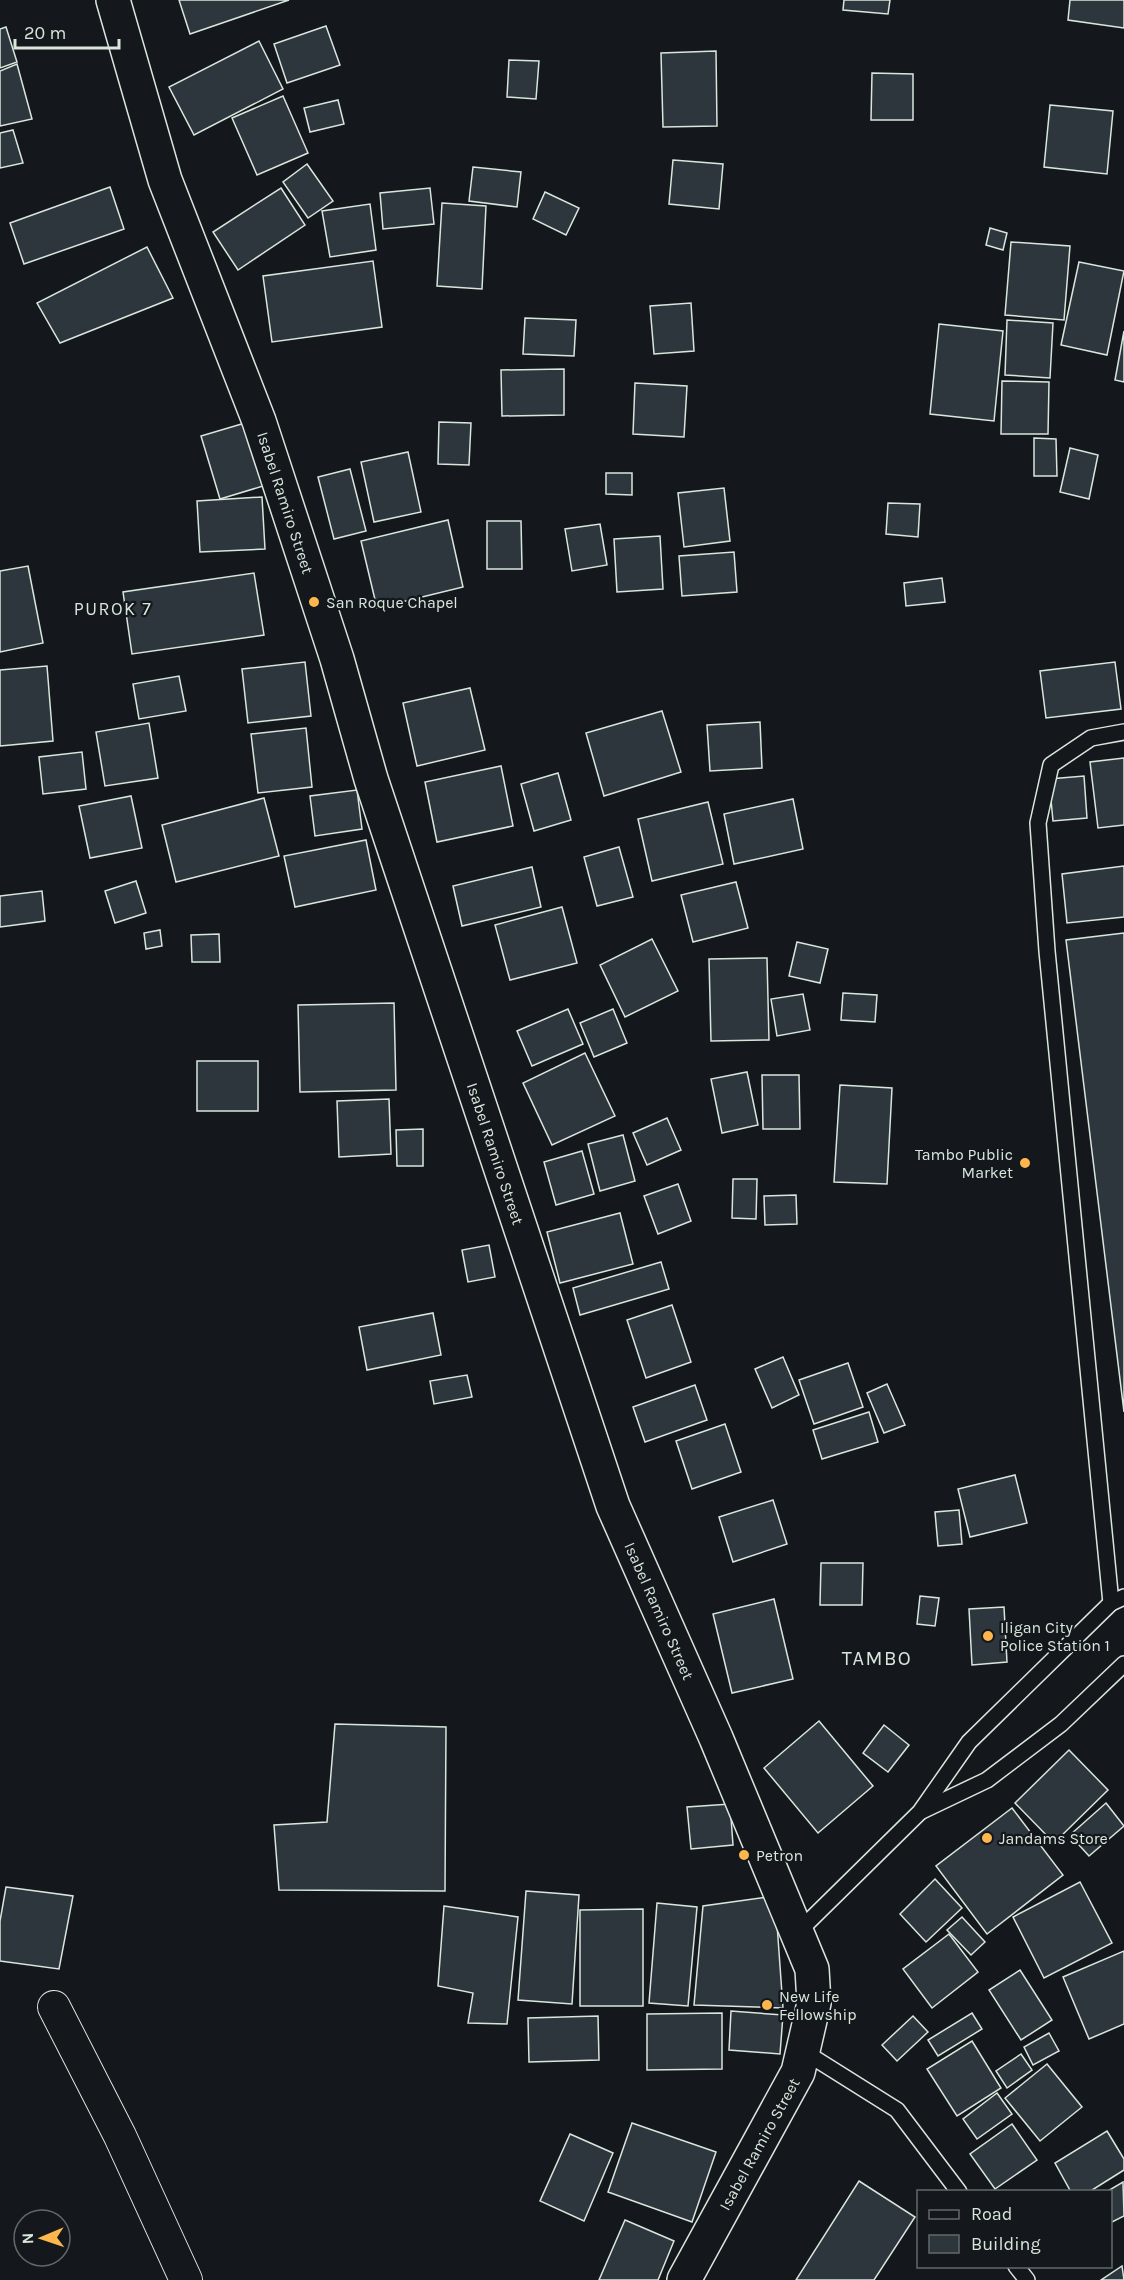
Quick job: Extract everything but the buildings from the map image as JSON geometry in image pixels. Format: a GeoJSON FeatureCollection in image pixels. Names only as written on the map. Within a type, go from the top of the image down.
{"type":"FeatureCollection","features":[{"type":"Feature","properties":{"kind":"street","name":"Isabel Ramiro Street"},"geometry":{"type":"LineString","coordinates":[[113,0],[165,180],[260,421],[337,659],[371,779],[403,879],[613,1506],[716,1738],[812,1969],[814,2003],[798,2072],[684,2280]]}},
{"type":"Feature","properties":{"kind":"street"},"geometry":{"type":"LineString","coordinates":[[54,2007],[120,2136],[186,2280]]}},
{"type":"Feature","properties":{"kind":"lane"},"geometry":{"type":"LineString","coordinates":[[797,1933],[920,1812],[969,1742],[1118,1600],[1047,951],[1038,823],[1051,765],[1091,738],[1124,732]]}},
{"type":"Feature","properties":{"kind":"lane"},"geometry":{"type":"LineString","coordinates":[[920,1812],[987,1780],[1060,1724],[1124,1664]]}},
{"type":"Feature","properties":{"kind":"lane"},"geometry":{"type":"LineString","coordinates":[[803,2051],[897,2109],[958,2190]]}},
{"type":"Feature","properties":{"kind":"place","name":"San Roque Chapel"},"geometry":{"type":"Point","coordinates":[314,602]}},
{"type":"Feature","properties":{"kind":"place","name":"Tambo Public Market"},"geometry":{"type":"Point","coordinates":[1025,1163]}},
{"type":"Feature","properties":{"kind":"place","name":"Iligan City Police Station 1"},"geometry":{"type":"Point","coordinates":[988,1636]}},
{"type":"Feature","properties":{"kind":"place","name":"Jandams Store"},"geometry":{"type":"Point","coordinates":[987,1838]}},
{"type":"Feature","properties":{"kind":"place","name":"Petron"},"geometry":{"type":"Point","coordinates":[744,1855]}},
{"type":"Feature","properties":{"kind":"place","name":"New Life Fellowship"},"geometry":{"type":"Point","coordinates":[767,2005]}},
{"type":"Feature","properties":{"kind":"district","name":"PUROK 7"},"geometry":{"type":"Point","coordinates":[113,609]}},
{"type":"Feature","properties":{"kind":"district","name":"TAMBO"},"geometry":{"type":"Point","coordinates":[877,1658]}}]}
